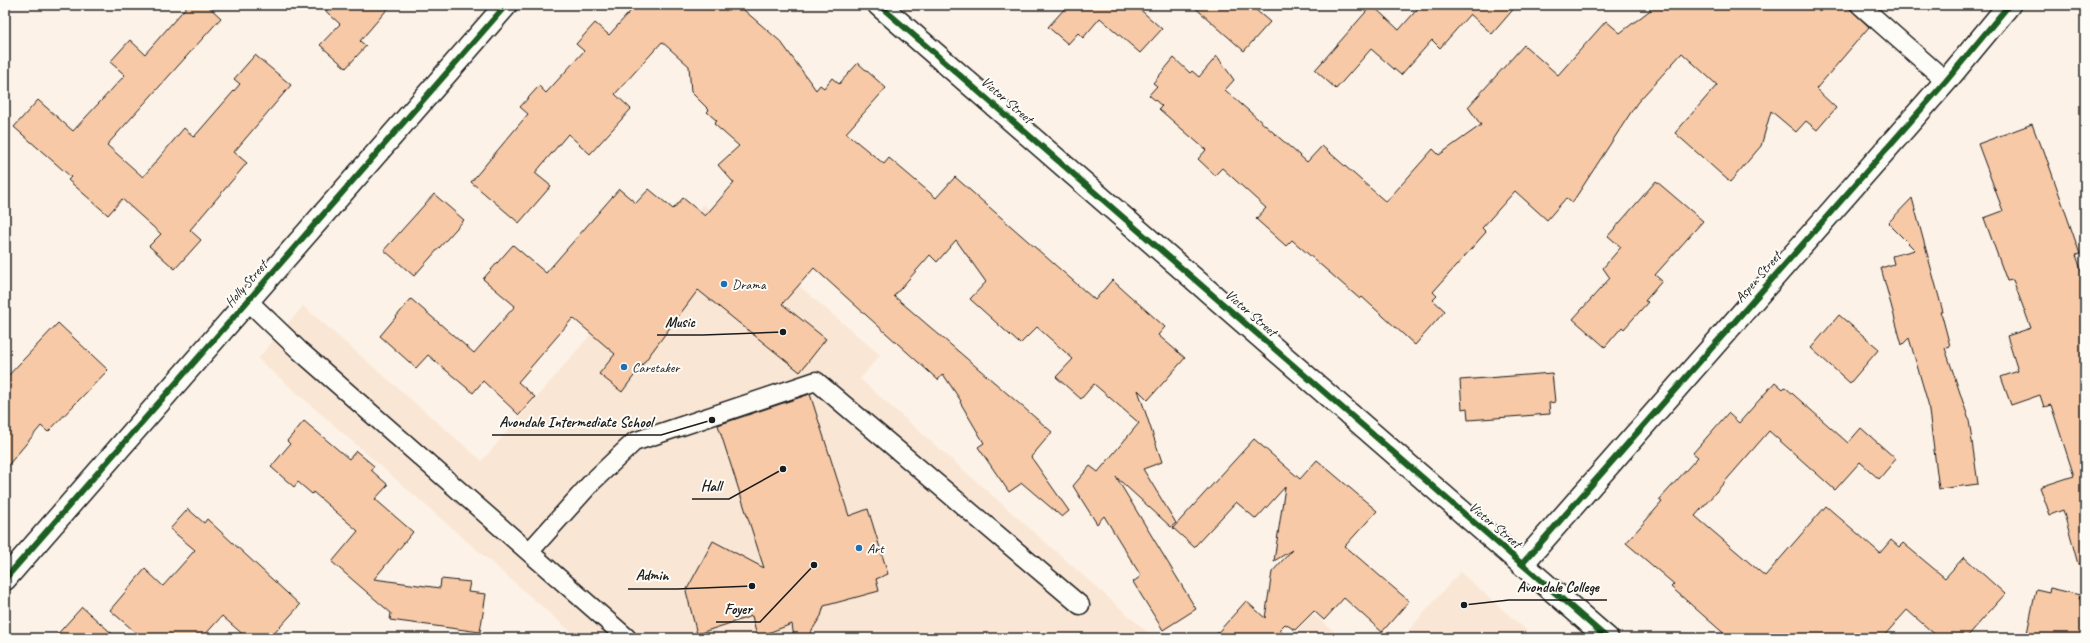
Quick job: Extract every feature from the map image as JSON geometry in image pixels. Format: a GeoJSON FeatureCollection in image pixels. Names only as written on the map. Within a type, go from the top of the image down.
{"type":"FeatureCollection","features":[{"type":"Feature","properties":{"kind":"street","name":"Holly Street"},"geometry":{"type":"LineString","coordinates":[[5,579],[506,5]]}},
{"type":"Feature","properties":{"kind":"street","name":"Victor Street"},"geometry":{"type":"LineString","coordinates":[[879,5],[1607,638]]}},
{"type":"Feature","properties":{"kind":"street","name":"Aspen Street"},"geometry":{"type":"LineString","coordinates":[[1522,564],[1946,81],[2009,5]]}},
{"type":"Feature","properties":{"kind":"lane"},"geometry":{"type":"LineString","coordinates":[[1860,5],[1946,81]]}},
{"type":"Feature","properties":{"kind":"lane"},"geometry":{"type":"LineString","coordinates":[[248,301],[300,351],[530,551],[627,638]]}},
{"type":"Feature","properties":{"kind":"lane"},"geometry":{"type":"LineString","coordinates":[[530,551],[592,482],[634,442],[816,381],[1080,605]]}},
{"type":"Feature","properties":{"kind":"shaded area"},"geometry":{"type":"Polygon","coordinates":[[[703,204],[880,355],[860,379],[1154,638],[578,638],[258,359],[303,306],[482,461],[703,204]]]}},
{"type":"Feature","properties":{"kind":"shaded area"},"geometry":{"type":"Polygon","coordinates":[[[1460,572],[1535,638],[1402,638],[1460,572]]]}},
{"type":"Feature","properties":{"kind":"shaded area"},"geometry":{"type":"Polygon","coordinates":[[[1312,613],[1341,638],[1291,638],[1312,613]]]}},
{"type":"Feature","properties":{"kind":"building"},"geometry":{"type":"Polygon","coordinates":[[[188,5],[207,5],[221,18],[107,145],[143,177],[184,128],[194,137],[240,84],[234,79],[255,55],[291,85],[234,152],[247,163],[190,230],[201,240],[175,269],[149,246],[161,234],[122,199],[108,215],[68,180],[71,177],[14,127],[38,100],[73,131],[125,75],[110,62],[130,40],[145,54],[188,5]]]}},
{"type":"Feature","properties":{"kind":"building"},"geometry":{"type":"Polygon","coordinates":[[[319,5],[391,5],[360,41],[366,46],[346,68],[320,45],[340,24],[319,5]]]}},
{"type":"Feature","properties":{"kind":"building"},"geometry":{"type":"Polygon","coordinates":[[[636,5],[738,5],[781,42],[816,90],[820,85],[824,88],[832,78],[839,84],[858,63],[886,88],[846,133],[884,164],[889,158],[936,198],[955,177],[1095,300],[1112,280],[1165,327],[1158,335],[1185,358],[1148,400],[1138,390],[1162,462],[1143,469],[1176,523],[1171,527],[1116,477],[1196,609],[1163,630],[1133,582],[1141,576],[1104,516],[1097,524],[1073,486],[1090,466],[1098,472],[1139,423],[1094,384],[1081,399],[1056,377],[1073,359],[1037,327],[1020,344],[970,299],[986,282],[956,240],[937,262],[930,255],[894,296],[1052,432],[1031,457],[1069,511],[1062,517],[1022,483],[1009,492],[978,447],[984,443],[960,402],[961,401],[943,374],[938,380],[814,268],[782,304],[826,339],[800,372],[698,290],[622,392],[599,374],[615,354],[573,318],[518,382],[535,397],[519,415],[483,381],[473,393],[428,355],[416,368],[380,336],[411,299],[474,353],[515,306],[483,279],[513,245],[546,273],[619,189],[636,203],[649,189],[673,209],[683,198],[705,216],[734,183],[718,165],[739,146],[714,124],[717,121],[707,112],[709,110],[691,92],[689,66],[662,42],[615,94],[631,109],[590,154],[568,134],[535,173],[551,186],[519,223],[471,182],[528,114],[520,107],[539,86],[546,93],[584,51],[576,44],[595,23],[609,35],[636,5]]]}},
{"type":"Feature","properties":{"kind":"building"},"geometry":{"type":"Polygon","coordinates":[[[1068,5],[1135,5],[1162,29],[1140,53],[1100,18],[1083,38],[1078,33],[1068,44],[1048,27],[1068,5]]]}},
{"type":"Feature","properties":{"kind":"building"},"geometry":{"type":"Polygon","coordinates":[[[1192,5],[1250,5],[1270,22],[1244,51],[1192,5]]]}},
{"type":"Feature","properties":{"kind":"building"},"geometry":{"type":"Polygon","coordinates":[[[1372,5],[1399,30],[1421,5],[1517,5],[1492,34],[1470,14],[1440,48],[1432,40],[1401,75],[1371,49],[1336,89],[1315,70],[1372,5]]]}},
{"type":"Feature","properties":{"kind":"building"},"geometry":{"type":"Polygon","coordinates":[[[1657,5],[1846,5],[1869,27],[1816,89],[1836,108],[1817,130],[1806,121],[1796,132],[1771,111],[1761,146],[1730,182],[1675,133],[1717,85],[1682,53],[1637,103],[1572,203],[1566,198],[1547,220],[1515,191],[1482,228],[1486,232],[1433,292],[1437,296],[1433,300],[1445,311],[1415,345],[1362,297],[1360,299],[1292,240],[1286,246],[1256,219],[1266,208],[1222,168],[1215,175],[1198,159],[1206,150],[1159,109],[1162,106],[1149,95],[1157,86],[1153,83],[1174,58],[1190,73],[1192,71],[1199,77],[1217,56],[1234,80],[1225,90],[1307,162],[1322,146],[1386,202],[1433,149],[1439,155],[1481,125],[1468,107],[1524,45],[1558,75],[1606,21],[1620,33],[1657,5]]]}},
{"type":"Feature","properties":{"kind":"building"},"geometry":{"type":"Polygon","coordinates":[[[2032,124],[2041,148],[2043,148],[2080,254],[2076,255],[2085,281],[2085,563],[2078,564],[2063,510],[2050,515],[2040,487],[2074,476],[2051,405],[2044,407],[2040,395],[2011,405],[2001,377],[2018,371],[2007,336],[2031,328],[2013,280],[2007,281],[1984,218],[2003,211],[1978,144],[2032,124]]]}},
{"type":"Feature","properties":{"kind":"building"},"geometry":{"type":"Polygon","coordinates":[[[1656,181],[1703,221],[1655,275],[1662,281],[1645,301],[1648,302],[1624,329],[1622,327],[1605,347],[1573,319],[1610,278],[1603,268],[1621,247],[1608,236],[1656,181]]]}},
{"type":"Feature","properties":{"kind":"building"},"geometry":{"type":"Polygon","coordinates":[[[434,194],[464,220],[414,276],[384,250],[434,194]]]}},
{"type":"Feature","properties":{"kind":"building"},"geometry":{"type":"Polygon","coordinates":[[[1912,198],[1943,312],[1941,312],[1950,346],[1945,348],[1969,420],[1978,484],[1939,489],[1928,403],[1909,338],[1902,345],[1881,268],[1894,264],[1892,256],[1915,250],[1888,223],[1912,198]]]}},
{"type":"Feature","properties":{"kind":"building"},"geometry":{"type":"Polygon","coordinates":[[[1839,315],[1879,349],[1850,383],[1811,348],[1839,315]]]}},
{"type":"Feature","properties":{"kind":"building"},"geometry":{"type":"Polygon","coordinates":[[[58,323],[108,370],[48,432],[41,426],[5,469],[5,379],[58,323]]]}},
{"type":"Feature","properties":{"kind":"building"},"geometry":{"type":"Polygon","coordinates":[[[1552,373],[1555,402],[1549,403],[1550,414],[1468,420],[1467,408],[1462,409],[1460,380],[1552,373]]]}},
{"type":"Feature","properties":{"kind":"building"},"geometry":{"type":"Polygon","coordinates":[[[1775,382],[1783,389],[1785,387],[1848,443],[1861,428],[1896,459],[1879,479],[1860,462],[1835,490],[1769,431],[1695,516],[1765,576],[1826,506],[1880,553],[1891,540],[1899,547],[1903,543],[1945,578],[1964,557],[2005,594],[1966,638],[1939,638],[1907,610],[1882,638],[1729,638],[1671,587],[1674,584],[1626,543],[1662,502],[1659,500],[1698,457],[1693,453],[1728,413],[1739,423],[1775,382]]]}},
{"type":"Feature","properties":{"kind":"building"},"geometry":{"type":"Polygon","coordinates":[[[810,394],[849,516],[868,509],[888,574],[876,579],[879,591],[824,606],[821,616],[807,638],[794,638],[792,624],[757,637],[752,616],[697,634],[686,591],[713,541],[764,568],[718,425],[810,394]]]}},
{"type":"Feature","properties":{"kind":"building"},"geometry":{"type":"Polygon","coordinates":[[[304,421],[349,459],[356,451],[374,466],[371,470],[388,485],[375,499],[413,532],[374,579],[440,588],[441,579],[470,582],[468,592],[486,594],[480,632],[390,620],[391,613],[332,562],[358,531],[313,492],[312,494],[298,482],[294,487],[271,467],[290,444],[287,441],[304,421]]]}},
{"type":"Feature","properties":{"kind":"building"},"geometry":{"type":"Polygon","coordinates":[[[1254,439],[1300,479],[1317,460],[1377,511],[1345,546],[1409,601],[1382,632],[1344,598],[1324,620],[1314,611],[1295,630],[1285,624],[1279,630],[1288,638],[1213,638],[1246,601],[1265,618],[1272,572],[1292,550],[1274,561],[1285,487],[1256,519],[1236,502],[1194,547],[1173,528],[1254,439]]]}},
{"type":"Feature","properties":{"kind":"building"},"geometry":{"type":"Polygon","coordinates":[[[188,509],[204,523],[207,519],[300,605],[270,638],[247,638],[222,616],[202,638],[142,638],[110,610],[145,569],[163,586],[195,550],[170,529],[188,509]]]}},
{"type":"Feature","properties":{"kind":"building"},"geometry":{"type":"Polygon","coordinates":[[[2050,588],[2080,595],[2079,599],[2085,600],[2085,638],[2026,638],[2036,589],[2049,592],[2050,588]]]}},
{"type":"Feature","properties":{"kind":"building"},"geometry":{"type":"Polygon","coordinates":[[[82,607],[117,638],[54,638],[82,607]]]}},
{"type":"Feature","properties":{"kind":"cycle path"},"geometry":{"type":"LineString","coordinates":[[5,579],[506,5]]}},
{"type":"Feature","properties":{"kind":"cycle path"},"geometry":{"type":"LineString","coordinates":[[879,5],[1607,638]]}},
{"type":"Feature","properties":{"kind":"cycle path"},"geometry":{"type":"LineString","coordinates":[[1522,564],[1946,81],[2009,5]]}},
{"type":"Feature","properties":{"kind":"place","name":"Drama"},"geometry":{"type":"Point","coordinates":[724,284]}},
{"type":"Feature","properties":{"kind":"place","name":"Music"},"geometry":{"type":"Point","coordinates":[783,332]}},
{"type":"Feature","properties":{"kind":"place","name":"Caretaker"},"geometry":{"type":"Point","coordinates":[624,367]}},
{"type":"Feature","properties":{"kind":"place","name":"Avondale Intermediate School"},"geometry":{"type":"Point","coordinates":[712,420]}},
{"type":"Feature","properties":{"kind":"place","name":"Hall"},"geometry":{"type":"Point","coordinates":[783,469]}},
{"type":"Feature","properties":{"kind":"place","name":"Art"},"geometry":{"type":"Point","coordinates":[859,548]}},
{"type":"Feature","properties":{"kind":"place","name":"Foyer"},"geometry":{"type":"Point","coordinates":[814,565]}},
{"type":"Feature","properties":{"kind":"place","name":"Admin"},"geometry":{"type":"Point","coordinates":[752,586]}},
{"type":"Feature","properties":{"kind":"place","name":"Avondale College"},"geometry":{"type":"Point","coordinates":[1464,605]}}]}
